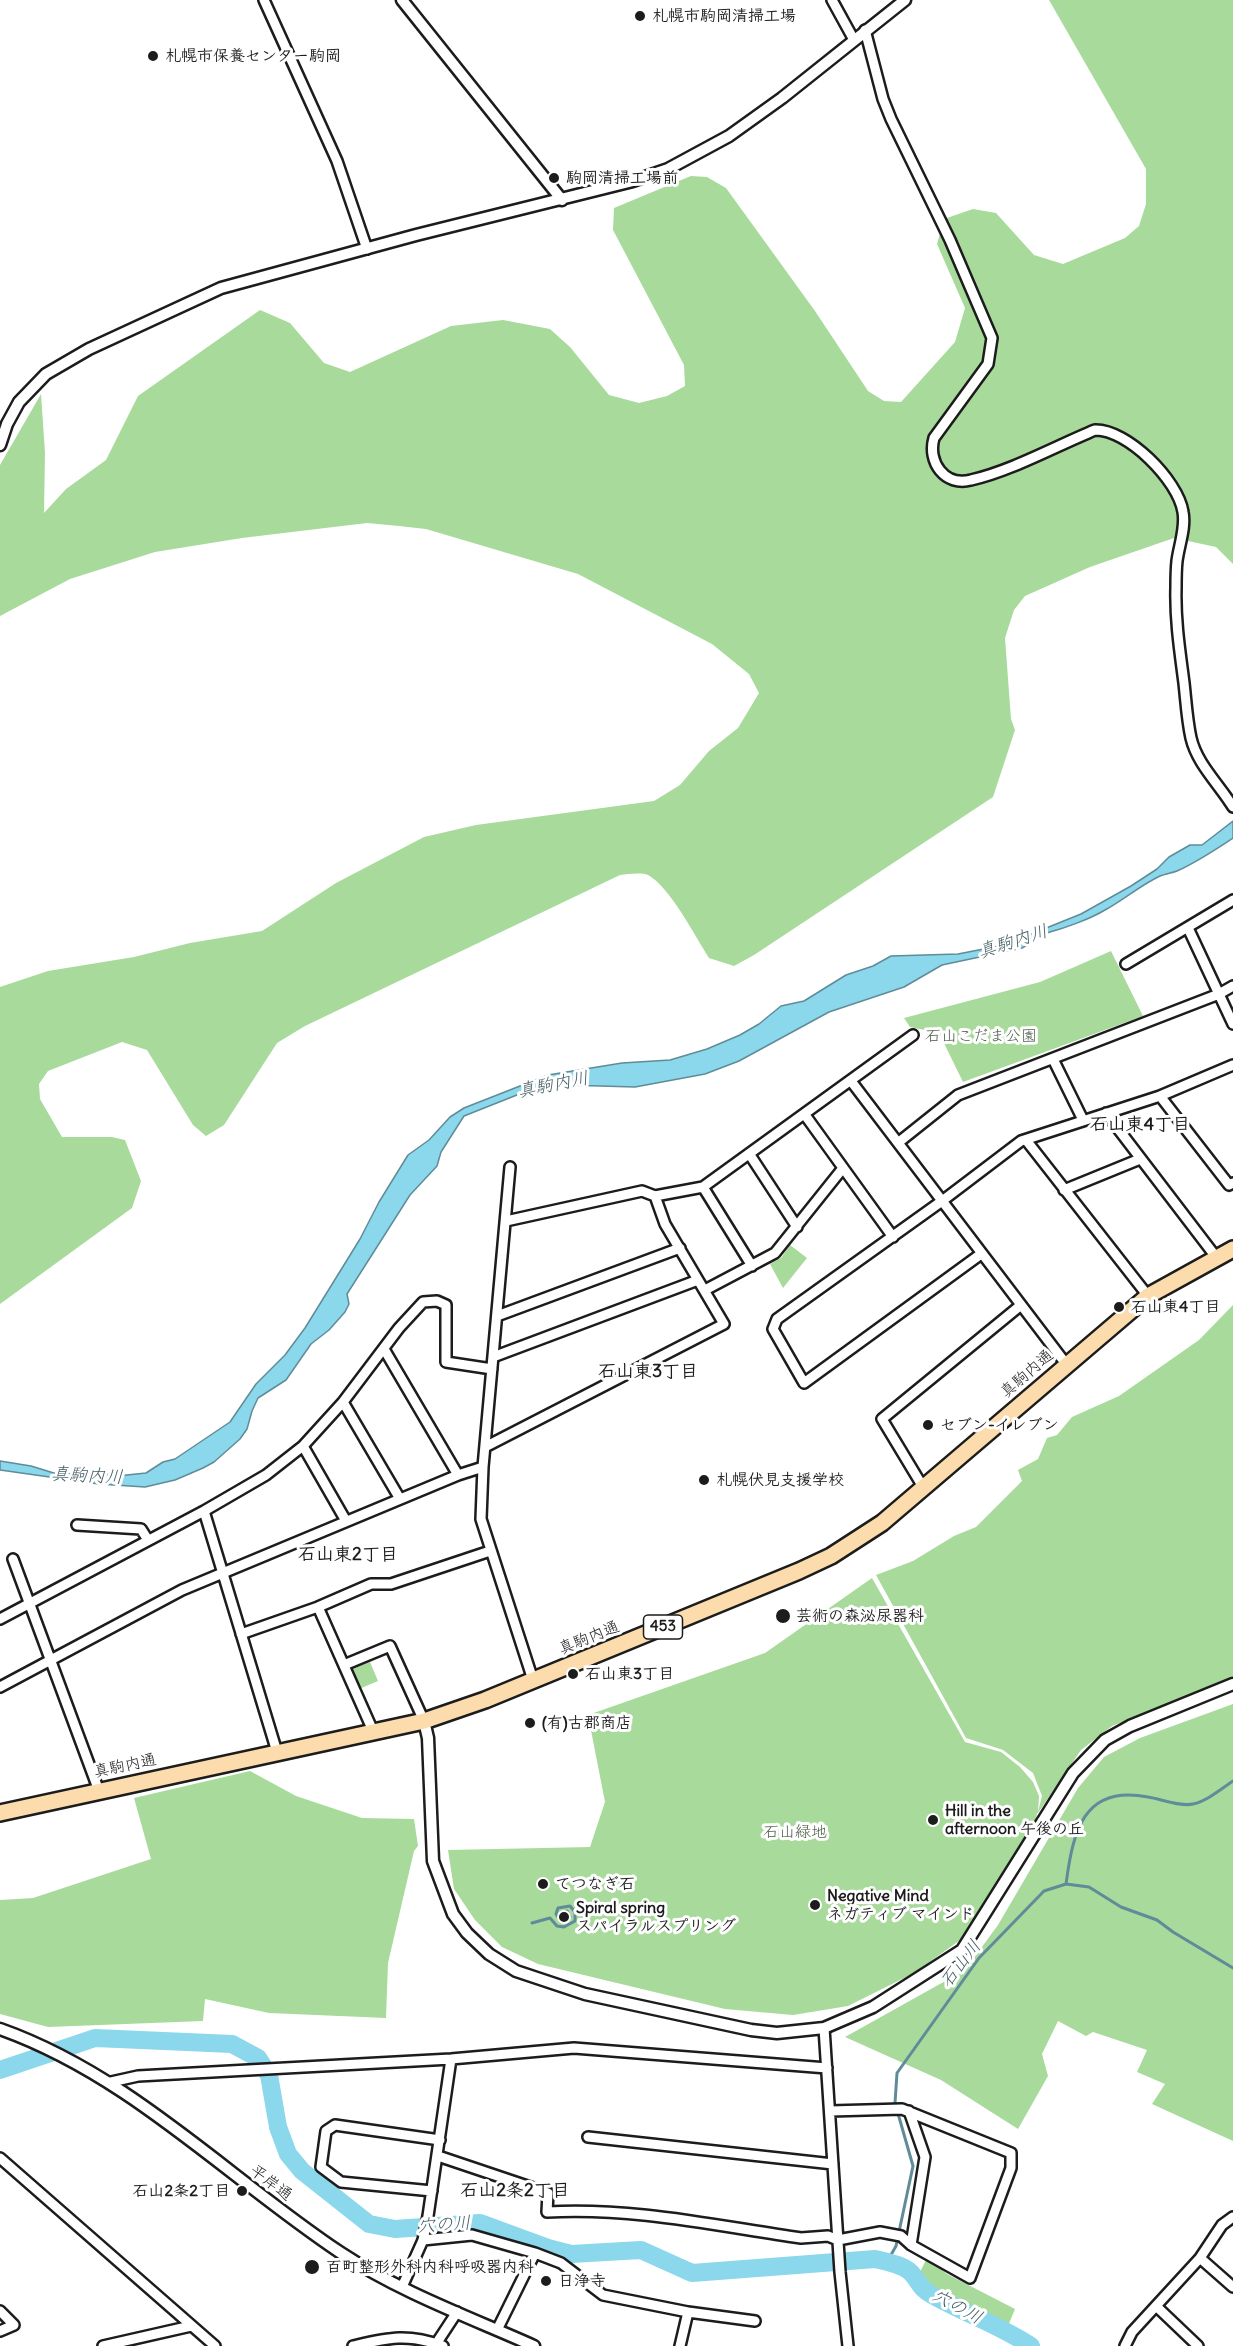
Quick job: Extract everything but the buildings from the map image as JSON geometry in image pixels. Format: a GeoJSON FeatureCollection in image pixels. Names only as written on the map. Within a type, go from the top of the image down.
{"type":"FeatureCollection","features":[{"type":"Feature","properties":{"kind":"highway","name":"真駒内通"},"geometry":{"type":"LineString","coordinates":[[0,1813],[424,1721],[484,1700],[820,1561],[882,1523],[1148,1296],[1233,1249]]}},
{"type":"Feature","properties":{"kind":"street"},"geometry":{"type":"LineString","coordinates":[[264,0],[337,161],[367,249]]}},
{"type":"Feature","properties":{"kind":"street"},"geometry":{"type":"LineString","coordinates":[[402,0],[562,200]]}},
{"type":"Feature","properties":{"kind":"street"},"geometry":{"type":"LineString","coordinates":[[832,0],[854,40]]}},
{"type":"Feature","properties":{"kind":"street"},"geometry":{"type":"LineString","coordinates":[[0,446],[7,424],[26,394],[46,374],[89,349],[221,288],[562,200],[668,169],[729,136],[782,98],[905,0]]}},
{"type":"Feature","properties":{"kind":"street"},"geometry":{"type":"LineString","coordinates":[[865,30],[883,99],[891,119],[950,240],[992,338],[988,364],[934,438],[932,452],[937,468],[948,477],[969,481],[1095,430],[1106,430],[1137,447],[1158,469],[1178,496],[1183,510],[1184,525],[1177,561],[1176,591],[1179,650],[1189,728],[1194,750],[1233,807]]}},
{"type":"Feature","properties":{"kind":"street"},"geometry":{"type":"LineString","coordinates":[[1126,964],[1233,900]]}},
{"type":"Feature","properties":{"kind":"street"},"geometry":{"type":"LineString","coordinates":[[1188,928],[1233,1024]]}},
{"type":"Feature","properties":{"kind":"street"},"geometry":{"type":"LineString","coordinates":[[899,1142],[958,1095],[1219,994],[1233,986]]}},
{"type":"Feature","properties":{"kind":"street"},"geometry":{"type":"LineString","coordinates":[[506,1221],[642,1191],[655,1196],[703,1187],[913,1035]]}},
{"type":"Feature","properties":{"kind":"street"},"geometry":{"type":"LineString","coordinates":[[1053,1059],[1083,1120]]}},
{"type":"Feature","properties":{"kind":"street"},"geometry":{"type":"LineString","coordinates":[[981,1254],[804,1383],[773,1329],[777,1319],[893,1237],[1021,1141],[1160,1096],[1233,1065]]}},
{"type":"Feature","properties":{"kind":"street"},"geometry":{"type":"LineString","coordinates":[[851,1081],[1066,1364]]}},
{"type":"Feature","properties":{"kind":"street"},"geometry":{"type":"LineString","coordinates":[[1160,1096],[1229,1185],[1233,1183]]}},
{"type":"Feature","properties":{"kind":"street"},"geometry":{"type":"LineString","coordinates":[[1106,1113],[1216,1257]]}},
{"type":"Feature","properties":{"kind":"street"},"geometry":{"type":"LineString","coordinates":[[805,1115],[893,1237]]}},
{"type":"Feature","properties":{"kind":"street"},"geometry":{"type":"LineString","coordinates":[[1026,1140],[1148,1296]]}},
{"type":"Feature","properties":{"kind":"street"},"geometry":{"type":"LineString","coordinates":[[750,1155],[797,1227]]}},
{"type":"Feature","properties":{"kind":"street"},"geometry":{"type":"LineString","coordinates":[[1064,1190],[1140,1159]]}},
{"type":"Feature","properties":{"kind":"street"},"geometry":{"type":"LineString","coordinates":[[510,1167],[483,1467],[481,1519],[533,1680]]}},
{"type":"Feature","properties":{"kind":"street"},"geometry":{"type":"LineString","coordinates":[[705,1290],[775,1253],[843,1168]]}},
{"type":"Feature","properties":{"kind":"street"},"geometry":{"type":"LineString","coordinates":[[703,1187],[752,1266]]}},
{"type":"Feature","properties":{"kind":"street"},"geometry":{"type":"LineString","coordinates":[[486,1447],[724,1324],[665,1224],[655,1196]]}},
{"type":"Feature","properties":{"kind":"street"},"geometry":{"type":"LineString","coordinates":[[497,1316],[680,1248]]}},
{"type":"Feature","properties":{"kind":"street"},"geometry":{"type":"LineString","coordinates":[[493,1357],[698,1280]]}},
{"type":"Feature","properties":{"kind":"street"},"geometry":{"type":"LineString","coordinates":[[0,1619],[204,1511],[266,1475],[303,1446],[343,1402],[417,1306],[423,1302],[437,1301],[446,1305],[446,1362],[492,1369]]}},
{"type":"Feature","properties":{"kind":"street"},"geometry":{"type":"LineString","coordinates":[[923,1487],[882,1419],[1021,1305]]}},
{"type":"Feature","properties":{"kind":"street"},"geometry":{"type":"LineString","coordinates":[[384,1349],[458,1475]]}},
{"type":"Feature","properties":{"kind":"street"},"geometry":{"type":"LineString","coordinates":[[343,1402],[400,1499]]}},
{"type":"Feature","properties":{"kind":"street"},"geometry":{"type":"LineString","coordinates":[[303,1446],[346,1521]]}},
{"type":"Feature","properties":{"kind":"street"},"geometry":{"type":"LineString","coordinates":[[0,1687],[182,1590],[458,1475],[483,1467]]}},
{"type":"Feature","properties":{"kind":"street"},"geometry":{"type":"LineString","coordinates":[[204,1511],[277,1752]]}},
{"type":"Feature","properties":{"kind":"street"},"geometry":{"type":"LineString","coordinates":[[77,1525],[141,1529],[148,1540]]}},
{"type":"Feature","properties":{"kind":"street"},"geometry":{"type":"LineString","coordinates":[[240,1634],[318,1607],[371,1584],[391,1584],[490,1551]]}},
{"type":"Feature","properties":{"kind":"street"},"geometry":{"type":"LineString","coordinates":[[13,1559],[99,1791]]}},
{"type":"Feature","properties":{"kind":"street"},"geometry":{"type":"LineString","coordinates":[[318,1607],[373,1731]]}},
{"type":"Feature","properties":{"kind":"street"},"geometry":{"type":"LineString","coordinates":[[344,1665],[390,1646],[424,1721],[428,1738],[433,1861],[453,1914],[467,1933],[489,1954],[516,1971],[585,1994],[751,2030],[777,2033],[824,2028],[873,2007],[962,1950],[1073,1773],[1105,1740],[1130,1726],[1233,1684]]}},
{"type":"Feature","properties":{"kind":"street"},"geometry":{"type":"LineString","coordinates":[[824,2028],[840,2272],[848,2346]]}},
{"type":"Feature","properties":{"kind":"street","name":"平岸通"},"geometry":{"type":"LineString","coordinates":[[0,2029],[28,2039],[111,2082],[334,2248],[402,2288],[534,2346]]}},
{"type":"Feature","properties":{"kind":"street"},"geometry":{"type":"LineString","coordinates":[[111,2082],[138,2076],[451,2059],[574,2048],[827,2068]]}},
{"type":"Feature","properties":{"kind":"street"},"geometry":{"type":"LineString","coordinates":[[402,2288],[424,2237],[451,2059]]}},
{"type":"Feature","properties":{"kind":"street"},"geometry":{"type":"LineString","coordinates":[[830,2111],[905,2110],[1011,2153],[1011,2168],[970,2278],[910,2245],[897,2235],[880,2232],[838,2244]]}},
{"type":"Feature","properties":{"kind":"street"},"geometry":{"type":"LineString","coordinates":[[905,2110],[925,2157],[910,2245]]}},
{"type":"Feature","properties":{"kind":"street"},"geometry":{"type":"LineString","coordinates":[[432,2191],[341,2182],[321,2167],[326,2131],[335,2126],[440,2140]]}},
{"type":"Feature","properties":{"kind":"street"},"geometry":{"type":"LineString","coordinates":[[588,2137],[833,2164]]}},
{"type":"Feature","properties":{"kind":"street"},"geometry":{"type":"LineString","coordinates":[[438,2156],[548,2193],[547,2212],[581,2210],[639,2214],[801,2238],[828,2236],[838,2244]]}},
{"type":"Feature","properties":{"kind":"street"},"geometry":{"type":"LineString","coordinates":[[0,2158],[214,2346]]}},
{"type":"Feature","properties":{"kind":"street"},"geometry":{"type":"LineString","coordinates":[[1125,2346],[1132,2332],[1200,2258],[1222,2224],[1233,2217]]}},
{"type":"Feature","properties":{"kind":"street"},"geometry":{"type":"LineString","coordinates":[[424,2237],[472,2235],[561,2263],[603,2295],[688,2312],[755,2321]]}},
{"type":"Feature","properties":{"kind":"street"},"geometry":{"type":"LineString","coordinates":[[497,2330],[535,2253]]}},
{"type":"Feature","properties":{"kind":"street"},"geometry":{"type":"LineString","coordinates":[[1200,2258],[1233,2288]]}},
{"type":"Feature","properties":{"kind":"street"},"geometry":{"type":"LineString","coordinates":[[1156,2306],[1198,2346]]}},
{"type":"Feature","properties":{"kind":"street"},"geometry":{"type":"LineString","coordinates":[[0,2311],[14,2325],[0,2331]]}},
{"type":"Feature","properties":{"kind":"street"},"geometry":{"type":"LineString","coordinates":[[353,2346],[391,2337],[416,2339],[439,2345],[457,2312]]}},
{"type":"Feature","properties":{"kind":"street"},"geometry":{"type":"LineString","coordinates":[[680,2346],[688,2312]]}},
{"type":"Feature","properties":{"kind":"street"},"geometry":{"type":"LineString","coordinates":[[103,2346],[191,2326]]}},
{"type":"Feature","properties":{"kind":"green space"},"geometry":{"type":"Polygon","coordinates":[[[1049,0],[1233,0],[1233,564],[1216,547],[1174,538],[1090,567],[1025,596],[1014,610],[1005,638],[1011,719],[1015,730],[993,797],[734,966],[709,958],[673,901],[656,881],[645,874],[620,875],[305,1026],[277,1043],[224,1125],[206,1136],[193,1125],[147,1050],[122,1042],[48,1071],[39,1084],[40,1099],[62,1137],[112,1137],[125,1140],[141,1181],[132,1208],[0,1304],[0,987],[48,971],[134,957],[190,943],[262,931],[336,883],[424,837],[476,825],[654,801],[680,785],[709,751],[738,728],[759,693],[749,674],[712,644],[578,574],[426,529],[399,526],[367,523],[242,538],[155,552],[70,579],[0,616],[0,465],[41,394],[45,453],[44,513],[66,489],[106,460],[138,396],[260,310],[290,323],[324,363],[350,372],[451,326],[503,320],[550,329],[570,347],[609,395],[639,403],[667,396],[685,386],[684,365],[613,230],[614,208],[691,176],[707,177],[726,188],[815,311],[868,391],[884,401],[901,402],[955,342],[965,308],[937,244],[944,219],[973,209],[996,213],[1034,255],[1063,264],[1125,238],[1139,226],[1146,204],[1146,169],[1049,0]]]}},
{"type":"Feature","properties":{"kind":"green space","name":"石山こだま公園"},"geometry":{"type":"Polygon","coordinates":[[[1111,951],[1143,1016],[963,1082],[939,1033],[910,1027],[904,1018],[1040,982],[1111,951]]]}},
{"type":"Feature","properties":{"kind":"green space"},"geometry":{"type":"Polygon","coordinates":[[[790,1245],[807,1258],[783,1288],[770,1264],[781,1258],[790,1245]]]}},
{"type":"Feature","properties":{"kind":"green space","name":"石山緑地"},"geometry":{"type":"Polygon","coordinates":[[[1233,1305],[1233,1678],[1112,1726],[1081,1750],[1038,1813],[1037,1813],[1036,1819],[963,1938],[914,1973],[848,2006],[793,2015],[725,2009],[538,1964],[502,1947],[475,1920],[454,1889],[448,1850],[590,1847],[605,1802],[588,1715],[765,1653],[872,1578],[965,1742],[1001,1752],[1020,1767],[1033,1782],[1039,1796],[1038,1812],[1042,1796],[1033,1773],[1003,1750],[966,1738],[876,1575],[913,1561],[954,1536],[976,1527],[1022,1481],[1018,1470],[1038,1459],[1047,1438],[1057,1435],[1072,1417],[1119,1396],[1199,1340],[1233,1305]]]}},
{"type":"Feature","properties":{"kind":"green space"},"geometry":{"type":"Polygon","coordinates":[[[370,1662],[378,1681],[359,1689],[351,1669],[370,1662]]]}},
{"type":"Feature","properties":{"kind":"green space"},"geometry":{"type":"Polygon","coordinates":[[[1233,1704],[1233,2141],[1152,2104],[1165,2084],[1137,2072],[1147,2050],[1093,2032],[1086,2036],[1058,2021],[1042,2054],[1048,2076],[1018,2129],[941,2080],[845,2037],[965,1970],[998,1925],[1078,1788],[1104,1757],[1140,1738],[1233,1704]]]}},
{"type":"Feature","properties":{"kind":"green space"},"geometry":{"type":"Polygon","coordinates":[[[250,1771],[296,1796],[362,1818],[414,1819],[418,1846],[414,1851],[388,1963],[386,2018],[269,2013],[205,1999],[203,2021],[48,2027],[0,2014],[0,1900],[33,1898],[151,1859],[134,1798],[250,1771]]]}},
{"type":"Feature","properties":{"kind":"green space"},"geometry":{"type":"Polygon","coordinates":[[[927,2258],[947,2274],[1015,2309],[1008,2326],[949,2300],[916,2280],[927,2258]]]}},
{"type":"Feature","properties":{"kind":"water","name":"真駒内川"},"geometry":{"type":"Polygon","coordinates":[[[1233,821],[1233,838],[1192,864],[1162,875],[1092,917],[1046,933],[1022,948],[942,965],[904,987],[829,1012],[739,1061],[705,1074],[635,1087],[564,1085],[532,1089],[464,1116],[441,1152],[437,1166],[410,1195],[347,1294],[349,1304],[345,1312],[329,1330],[311,1344],[286,1380],[258,1398],[247,1429],[240,1439],[214,1462],[175,1480],[145,1487],[99,1484],[0,1470],[0,1461],[31,1466],[57,1474],[100,1473],[117,1476],[146,1473],[163,1462],[175,1459],[230,1422],[256,1384],[285,1355],[305,1328],[408,1155],[429,1140],[450,1117],[464,1108],[548,1075],[622,1063],[670,1060],[707,1049],[759,1024],[781,1006],[804,1001],[846,975],[873,966],[891,956],[958,954],[1004,945],[1081,914],[1131,886],[1157,869],[1169,857],[1190,845],[1202,845],[1233,821]]]}},
{"type":"Feature","properties":{"kind":"waterway"},"geometry":{"type":"LineString","coordinates":[[1066,1884],[1078,1830],[1085,1816],[1095,1805],[1109,1798],[1126,1795],[1193,1804],[1209,1798],[1233,1781]]}},
{"type":"Feature","properties":{"kind":"waterway","name":"石山川"},"geometry":{"type":"LineString","coordinates":[[887,2262],[896,2246],[913,2166],[895,2103],[897,2073],[979,1958],[1044,1891],[1066,1884],[1089,1887],[1121,1907],[1157,1920],[1233,1968]]}},
{"type":"Feature","properties":{"kind":"waterway"},"geometry":{"type":"LineString","coordinates":[[532,1923],[550,1918],[557,1926],[564,1927],[575,1921],[575,1912],[570,1906],[558,1908],[556,1914],[560,1920],[564,1921],[570,1917],[567,1911],[561,1913],[563,1917],[567,1915],[565,1915]]}},
{"type":"Feature","properties":{"kind":"waterway","name":"穴の川"},"geometry":{"type":"LineString","coordinates":[[0,2070],[95,2038],[232,2044],[258,2058],[269,2075],[278,2127],[288,2154],[302,2171],[369,2224],[395,2229],[480,2223],[571,2254],[641,2250],[692,2273],[875,2259],[906,2269],[932,2295],[1031,2346]]}},
{"type":"Feature","properties":{"kind":"place","name":"札幌市駒岡清掃工場"},"geometry":{"type":"Point","coordinates":[640,16]}},
{"type":"Feature","properties":{"kind":"place","name":"札幌市保養センター駒岡"},"geometry":{"type":"Point","coordinates":[153,56]}},
{"type":"Feature","properties":{"kind":"place","name":"駒岡清掃工場前"},"geometry":{"type":"Point","coordinates":[554,178]}},
{"type":"Feature","properties":{"kind":"place","name":"石山東4丁目"},"geometry":{"type":"Point","coordinates":[1119,1307]}},
{"type":"Feature","properties":{"kind":"place","name":"セブン-イレブン"},"geometry":{"type":"Point","coordinates":[928,1425]}},
{"type":"Feature","properties":{"kind":"place","name":"札幌伏見支援学校"},"geometry":{"type":"Point","coordinates":[704,1480]}},
{"type":"Feature","properties":{"kind":"place","name":"芸術の森泌尿器科"},"geometry":{"type":"Point","coordinates":[783,1616]}},
{"type":"Feature","properties":{"kind":"place","name":"石山東3丁目"},"geometry":{"type":"Point","coordinates":[573,1674]}},
{"type":"Feature","properties":{"kind":"place","name":"(有)古郡商店"},"geometry":{"type":"Point","coordinates":[530,1723]}},
{"type":"Feature","properties":{"kind":"place","name":"Hill in the afternoon 午後の丘"},"geometry":{"type":"Point","coordinates":[933,1820]}},
{"type":"Feature","properties":{"kind":"place","name":"てつなぎ石"},"geometry":{"type":"Point","coordinates":[543,1884]}},
{"type":"Feature","properties":{"kind":"place","name":"Negative Mind ネガティブ マインド"},"geometry":{"type":"Point","coordinates":[815,1905]}},
{"type":"Feature","properties":{"kind":"place","name":"Spiral spring スパイラルスプリング"},"geometry":{"type":"Point","coordinates":[564,1917]}},
{"type":"Feature","properties":{"kind":"place","name":"石山2条2丁目"},"geometry":{"type":"Point","coordinates":[242,2191]}},
{"type":"Feature","properties":{"kind":"place","name":"百町整形外科内科呼吸器内科"},"geometry":{"type":"Point","coordinates":[312,2267]}},
{"type":"Feature","properties":{"kind":"place","name":"日浄寺"},"geometry":{"type":"Point","coordinates":[546,2281]}},
{"type":"Feature","properties":{"kind":"district","name":"石山東4丁目"},"geometry":{"type":"Point","coordinates":[1140,1125]}},
{"type":"Feature","properties":{"kind":"district","name":"石山東3丁目"},"geometry":{"type":"Point","coordinates":[648,1372]}},
{"type":"Feature","properties":{"kind":"district","name":"石山東2丁目"},"geometry":{"type":"Point","coordinates":[348,1555]}},
{"type":"Feature","properties":{"kind":"district","name":"石山2条2丁目"},"geometry":{"type":"Point","coordinates":[515,2191]}}]}
